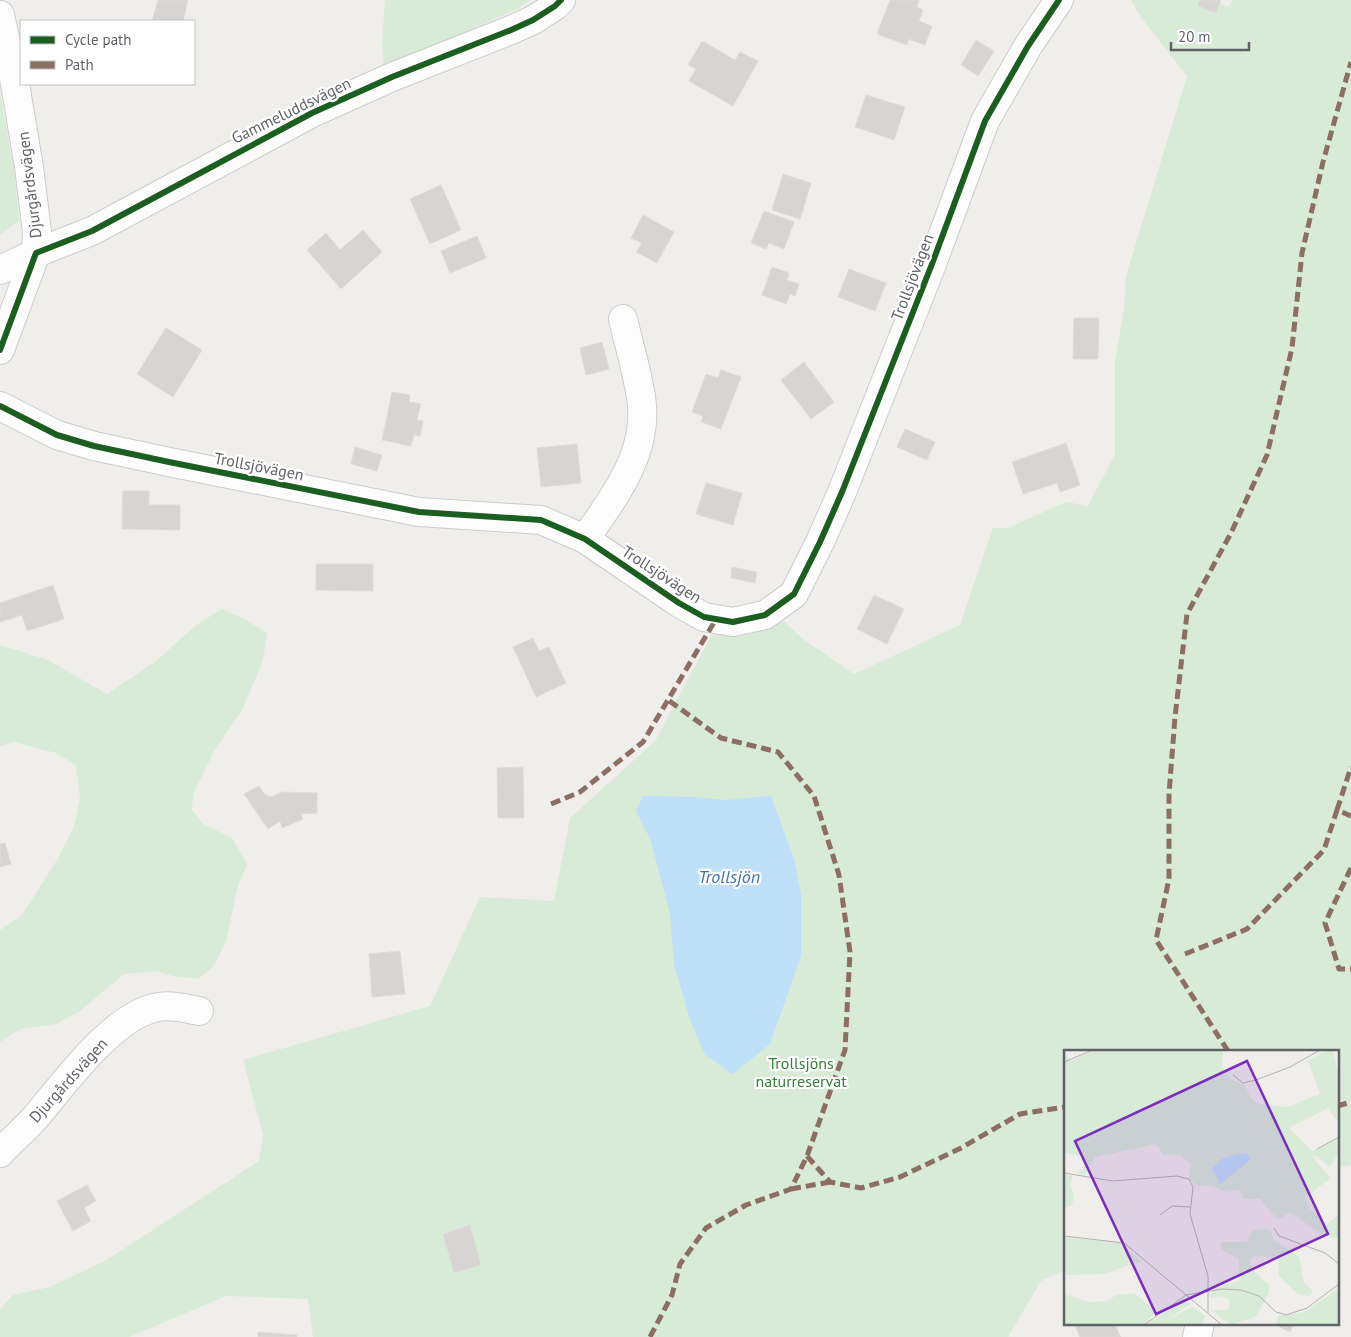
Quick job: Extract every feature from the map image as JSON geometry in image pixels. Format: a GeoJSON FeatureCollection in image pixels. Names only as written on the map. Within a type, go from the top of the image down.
{"type":"FeatureCollection","features":[{"type":"Feature","properties":{"kind":"street","name":"Gammeluddsvägen"},"geometry":{"type":"LineString","coordinates":[[0,270],[36,253],[92,231],[186,182],[243,148],[312,113],[392,77],[511,30],[532,20],[555,6],[561,0]]}},
{"type":"Feature","properties":{"kind":"street","name":"Trollsjövägen"},"geometry":{"type":"LineString","coordinates":[[0,406],[57,435],[94,446],[419,512],[541,520],[585,539],[679,603],[704,617],[733,622],[765,615],[794,594],[820,542],[842,492],[932,264],[985,121],[1028,46],[1059,0]]}},
{"type":"Feature","properties":{"kind":"street","name":"Djurgårdsvägen"},"geometry":{"type":"LineString","coordinates":[[0,15],[14,78],[38,232],[36,253],[0,350]]}},
{"type":"Feature","properties":{"kind":"street"},"geometry":{"type":"LineString","coordinates":[[585,539],[615,496],[635,459],[643,422],[642,398],[623,319]]}},
{"type":"Feature","properties":{"kind":"street","name":"Djurgårdsvägen"},"geometry":{"type":"LineString","coordinates":[[0,1153],[34,1119],[85,1058],[113,1032],[134,1016],[154,1008],[174,1006],[199,1011]]}},
{"type":"Feature","properties":{"kind":"street"},"geometry":{"type":"LineString","coordinates":[[1197,1337],[1200,1324]]}},
{"type":"Feature","properties":{"kind":"green space"},"geometry":{"type":"Polygon","coordinates":[[[385,0],[530,0],[517,9],[384,68],[382,43],[385,0]]]}},
{"type":"Feature","properties":{"kind":"green space","name":"Trollsjöns naturreservat"},"geometry":{"type":"Polygon","coordinates":[[[1131,0],[1209,0],[1229,7],[1233,0],[1351,0],[1351,1165],[1338,1168],[1338,1050],[1064,1050],[1064,1270],[1041,1281],[1008,1337],[313,1337],[308,1299],[226,1296],[129,1337],[0,1337],[0,1309],[13,1295],[50,1287],[105,1261],[259,1161],[263,1134],[243,1060],[430,1006],[480,897],[554,901],[570,818],[655,741],[711,636],[728,629],[780,617],[803,639],[854,674],[960,625],[993,528],[1008,528],[1066,502],[1088,506],[1115,454],[1115,362],[1124,308],[1126,276],[1187,76],[1140,16],[1131,0]]]}},
{"type":"Feature","properties":{"kind":"green space"},"geometry":{"type":"Polygon","coordinates":[[[0,94],[14,169],[19,221],[0,235],[0,94]]]}},
{"type":"Feature","properties":{"kind":"green space"},"geometry":{"type":"Polygon","coordinates":[[[222,609],[244,619],[267,633],[263,661],[242,710],[214,751],[193,794],[192,810],[203,824],[232,838],[247,864],[238,886],[226,941],[214,966],[198,979],[173,976],[156,971],[124,974],[80,1011],[56,1024],[20,1029],[0,1042],[0,930],[22,915],[57,860],[74,826],[80,798],[76,765],[56,753],[14,742],[0,746],[0,645],[48,660],[107,694],[156,661],[196,625],[222,609]]]}},
{"type":"Feature","properties":{"kind":"water","name":"Trollsjön"},"geometry":{"type":"Polygon","coordinates":[[[643,796],[695,797],[725,800],[771,796],[794,859],[801,894],[801,956],[770,1044],[733,1074],[705,1055],[690,1020],[674,965],[670,913],[650,839],[636,811],[643,796]]]}},
{"type":"Feature","properties":{"kind":"building"},"geometry":{"type":"Polygon","coordinates":[[[158,0],[188,0],[183,20],[152,20],[158,0]]]}},
{"type":"Feature","properties":{"kind":"building"},"geometry":{"type":"Polygon","coordinates":[[[890,0],[919,0],[917,7],[923,10],[919,21],[932,26],[925,45],[909,39],[907,45],[877,34],[890,0]]]}},
{"type":"Feature","properties":{"kind":"building"},"geometry":{"type":"Polygon","coordinates":[[[1200,0],[1221,0],[1216,13],[1198,6],[1200,0]]]}},
{"type":"Feature","properties":{"kind":"building"},"geometry":{"type":"Polygon","coordinates":[[[976,40],[994,51],[978,76],[961,65],[976,40]]]}},
{"type":"Feature","properties":{"kind":"building"},"geometry":{"type":"Polygon","coordinates":[[[702,41],[735,60],[740,52],[758,61],[733,106],[689,81],[696,69],[688,65],[702,41]]]}},
{"type":"Feature","properties":{"kind":"building"},"geometry":{"type":"Polygon","coordinates":[[[866,95],[905,107],[894,140],[855,127],[866,95]]]}},
{"type":"Feature","properties":{"kind":"building"},"geometry":{"type":"Polygon","coordinates":[[[783,174],[811,183],[800,219],[772,210],[783,174]]]}},
{"type":"Feature","properties":{"kind":"building"},"geometry":{"type":"Polygon","coordinates":[[[441,185],[461,230],[430,244],[410,199],[441,185]]]}},
{"type":"Feature","properties":{"kind":"building"},"geometry":{"type":"Polygon","coordinates":[[[764,211],[794,222],[784,249],[769,243],[766,249],[751,243],[764,211]]]}},
{"type":"Feature","properties":{"kind":"building"},"geometry":{"type":"Polygon","coordinates":[[[643,215],[674,232],[657,263],[636,252],[642,243],[631,238],[643,215]]]}},
{"type":"Feature","properties":{"kind":"building"},"geometry":{"type":"Polygon","coordinates":[[[363,230],[382,252],[341,289],[307,250],[326,233],[340,250],[363,230]]]}},
{"type":"Feature","properties":{"kind":"building"},"geometry":{"type":"Polygon","coordinates":[[[477,236],[486,258],[450,273],[441,251],[477,236]]]}},
{"type":"Feature","properties":{"kind":"building"},"geometry":{"type":"Polygon","coordinates":[[[772,267],[789,273],[787,280],[799,284],[795,296],[790,294],[786,304],[762,295],[772,267]]]}},
{"type":"Feature","properties":{"kind":"building"},"geometry":{"type":"Polygon","coordinates":[[[849,269],[886,283],[875,311],[838,297],[849,269]]]}},
{"type":"Feature","properties":{"kind":"building"},"geometry":{"type":"Polygon","coordinates":[[[1074,318],[1099,318],[1098,359],[1073,359],[1074,318]]]}},
{"type":"Feature","properties":{"kind":"building"},"geometry":{"type":"Polygon","coordinates":[[[166,328],[202,350],[173,397],[137,374],[166,328]]]}},
{"type":"Feature","properties":{"kind":"building"},"geometry":{"type":"Polygon","coordinates":[[[602,342],[609,369],[586,375],[580,348],[602,342]]]}},
{"type":"Feature","properties":{"kind":"building"},"geometry":{"type":"Polygon","coordinates":[[[804,362],[834,402],[811,419],[781,380],[804,362]]]}},
{"type":"Feature","properties":{"kind":"building"},"geometry":{"type":"Polygon","coordinates":[[[721,370],[741,377],[721,429],[701,422],[703,416],[692,412],[706,374],[718,378],[721,370]]]}},
{"type":"Feature","properties":{"kind":"building"},"geometry":{"type":"Polygon","coordinates":[[[392,392],[410,395],[409,402],[421,404],[417,420],[423,421],[420,436],[414,435],[411,446],[382,440],[392,392]]]}},
{"type":"Feature","properties":{"kind":"building"},"geometry":{"type":"Polygon","coordinates":[[[905,429],[935,442],[927,460],[897,447],[905,429]]]}},
{"type":"Feature","properties":{"kind":"building"},"geometry":{"type":"Polygon","coordinates":[[[1066,443],[1080,485],[1060,492],[1057,483],[1023,494],[1012,462],[1066,443]]]}},
{"type":"Feature","properties":{"kind":"building"},"geometry":{"type":"Polygon","coordinates":[[[577,444],[581,483],[541,487],[537,448],[577,444]]]}},
{"type":"Feature","properties":{"kind":"building"},"geometry":{"type":"Polygon","coordinates":[[[355,447],[382,455],[377,471],[351,464],[355,447]]]}},
{"type":"Feature","properties":{"kind":"building"},"geometry":{"type":"Polygon","coordinates":[[[706,483],[742,493],[733,525],[696,514],[706,483]]]}},
{"type":"Feature","properties":{"kind":"building"},"geometry":{"type":"Polygon","coordinates":[[[123,491],[149,491],[149,505],[180,505],[180,530],[122,529],[123,491]]]}},
{"type":"Feature","properties":{"kind":"building"},"geometry":{"type":"Polygon","coordinates":[[[316,564],[373,564],[373,591],[316,590],[316,564]]]}},
{"type":"Feature","properties":{"kind":"building"},"geometry":{"type":"Polygon","coordinates":[[[732,567],[757,572],[755,583],[731,578],[732,567]]]}},
{"type":"Feature","properties":{"kind":"building"},"geometry":{"type":"Polygon","coordinates":[[[53,585],[64,619],[27,631],[22,615],[0,622],[0,603],[53,585]]]}},
{"type":"Feature","properties":{"kind":"building"},"geometry":{"type":"Polygon","coordinates":[[[874,595],[904,609],[887,644],[857,629],[874,595]]]}},
{"type":"Feature","properties":{"kind":"building"},"geometry":{"type":"Polygon","coordinates":[[[533,638],[539,651],[549,647],[566,683],[536,697],[513,647],[533,638]]]}},
{"type":"Feature","properties":{"kind":"building"},"geometry":{"type":"Polygon","coordinates":[[[523,767],[524,818],[498,818],[497,768],[523,767]]]}},
{"type":"Feature","properties":{"kind":"building"},"geometry":{"type":"Polygon","coordinates":[[[259,786],[265,795],[271,797],[282,792],[317,793],[317,813],[301,814],[303,819],[282,828],[280,821],[268,829],[244,794],[259,786]]]}},
{"type":"Feature","properties":{"kind":"building"},"geometry":{"type":"Polygon","coordinates":[[[5,843],[11,864],[0,867],[0,844],[5,843]]]}},
{"type":"Feature","properties":{"kind":"building"},"geometry":{"type":"Polygon","coordinates":[[[400,951],[405,994],[372,997],[369,954],[400,951]]]}},
{"type":"Feature","properties":{"kind":"building"},"geometry":{"type":"Polygon","coordinates":[[[87,1185],[96,1201],[84,1208],[91,1221],[73,1231],[57,1201],[87,1185]]]}},
{"type":"Feature","properties":{"kind":"building"},"geometry":{"type":"Polygon","coordinates":[[[470,1225],[481,1265],[454,1273],[443,1234],[470,1225]]]}},
{"type":"Feature","properties":{"kind":"building"},"geometry":{"type":"Polygon","coordinates":[[[1074,1324],[1114,1324],[1121,1337],[1080,1337],[1074,1324]]]}},
{"type":"Feature","properties":{"kind":"building"},"geometry":{"type":"Polygon","coordinates":[[[1274,1324],[1294,1324],[1290,1332],[1274,1324]]]}},
{"type":"Feature","properties":{"kind":"building"},"geometry":{"type":"Polygon","coordinates":[[[258,1332],[297,1335],[297,1337],[258,1337],[258,1332]]]}},
{"type":"Feature","properties":{"kind":"marked path"},"geometry":{"type":"LineString","coordinates":[[1227,1050],[1156,940],[1169,879],[1169,794],[1175,717],[1187,614],[1231,533],[1267,455],[1292,348],[1302,253],[1323,162],[1351,62]]}},
{"type":"Feature","properties":{"kind":"marked path"},"geometry":{"type":"LineString","coordinates":[[551,804],[580,792],[643,742],[716,619]]}},
{"type":"Feature","properties":{"kind":"marked path"},"geometry":{"type":"LineString","coordinates":[[650,1337],[672,1295],[680,1264],[706,1228],[746,1205],[791,1189],[807,1156],[845,1050],[850,952],[839,875],[814,796],[778,752],[721,738],[668,700]]}},
{"type":"Feature","properties":{"kind":"marked path"},"geometry":{"type":"LineString","coordinates":[[1337,810],[1351,767]]}},
{"type":"Feature","properties":{"kind":"marked path"},"geometry":{"type":"LineString","coordinates":[[1185,954],[1247,929],[1324,850],[1337,810],[1351,816]]}},
{"type":"Feature","properties":{"kind":"marked path"},"geometry":{"type":"LineString","coordinates":[[1351,868],[1325,923],[1339,969],[1351,969]]}},
{"type":"Feature","properties":{"kind":"marked path"},"geometry":{"type":"LineString","coordinates":[[1338,1106],[1351,1102]]}},
{"type":"Feature","properties":{"kind":"marked path"},"geometry":{"type":"LineString","coordinates":[[807,1156],[830,1182],[861,1188],[900,1177],[961,1148],[1020,1114],[1064,1107]]}},
{"type":"Feature","properties":{"kind":"marked path"},"geometry":{"type":"LineString","coordinates":[[791,1189],[830,1182]]}},
{"type":"Feature","properties":{"kind":"cycle path"},"geometry":{"type":"LineString","coordinates":[[0,350],[36,253],[92,231],[312,113],[392,77],[511,30],[533,20],[561,0]]}},
{"type":"Feature","properties":{"kind":"cycle path"},"geometry":{"type":"LineString","coordinates":[[0,406],[57,435],[94,446],[169,462],[419,512],[541,520],[585,539],[679,603],[704,617],[733,622],[765,615],[794,594],[820,542],[842,492],[932,264],[985,121],[1028,46],[1059,0]]}}]}
